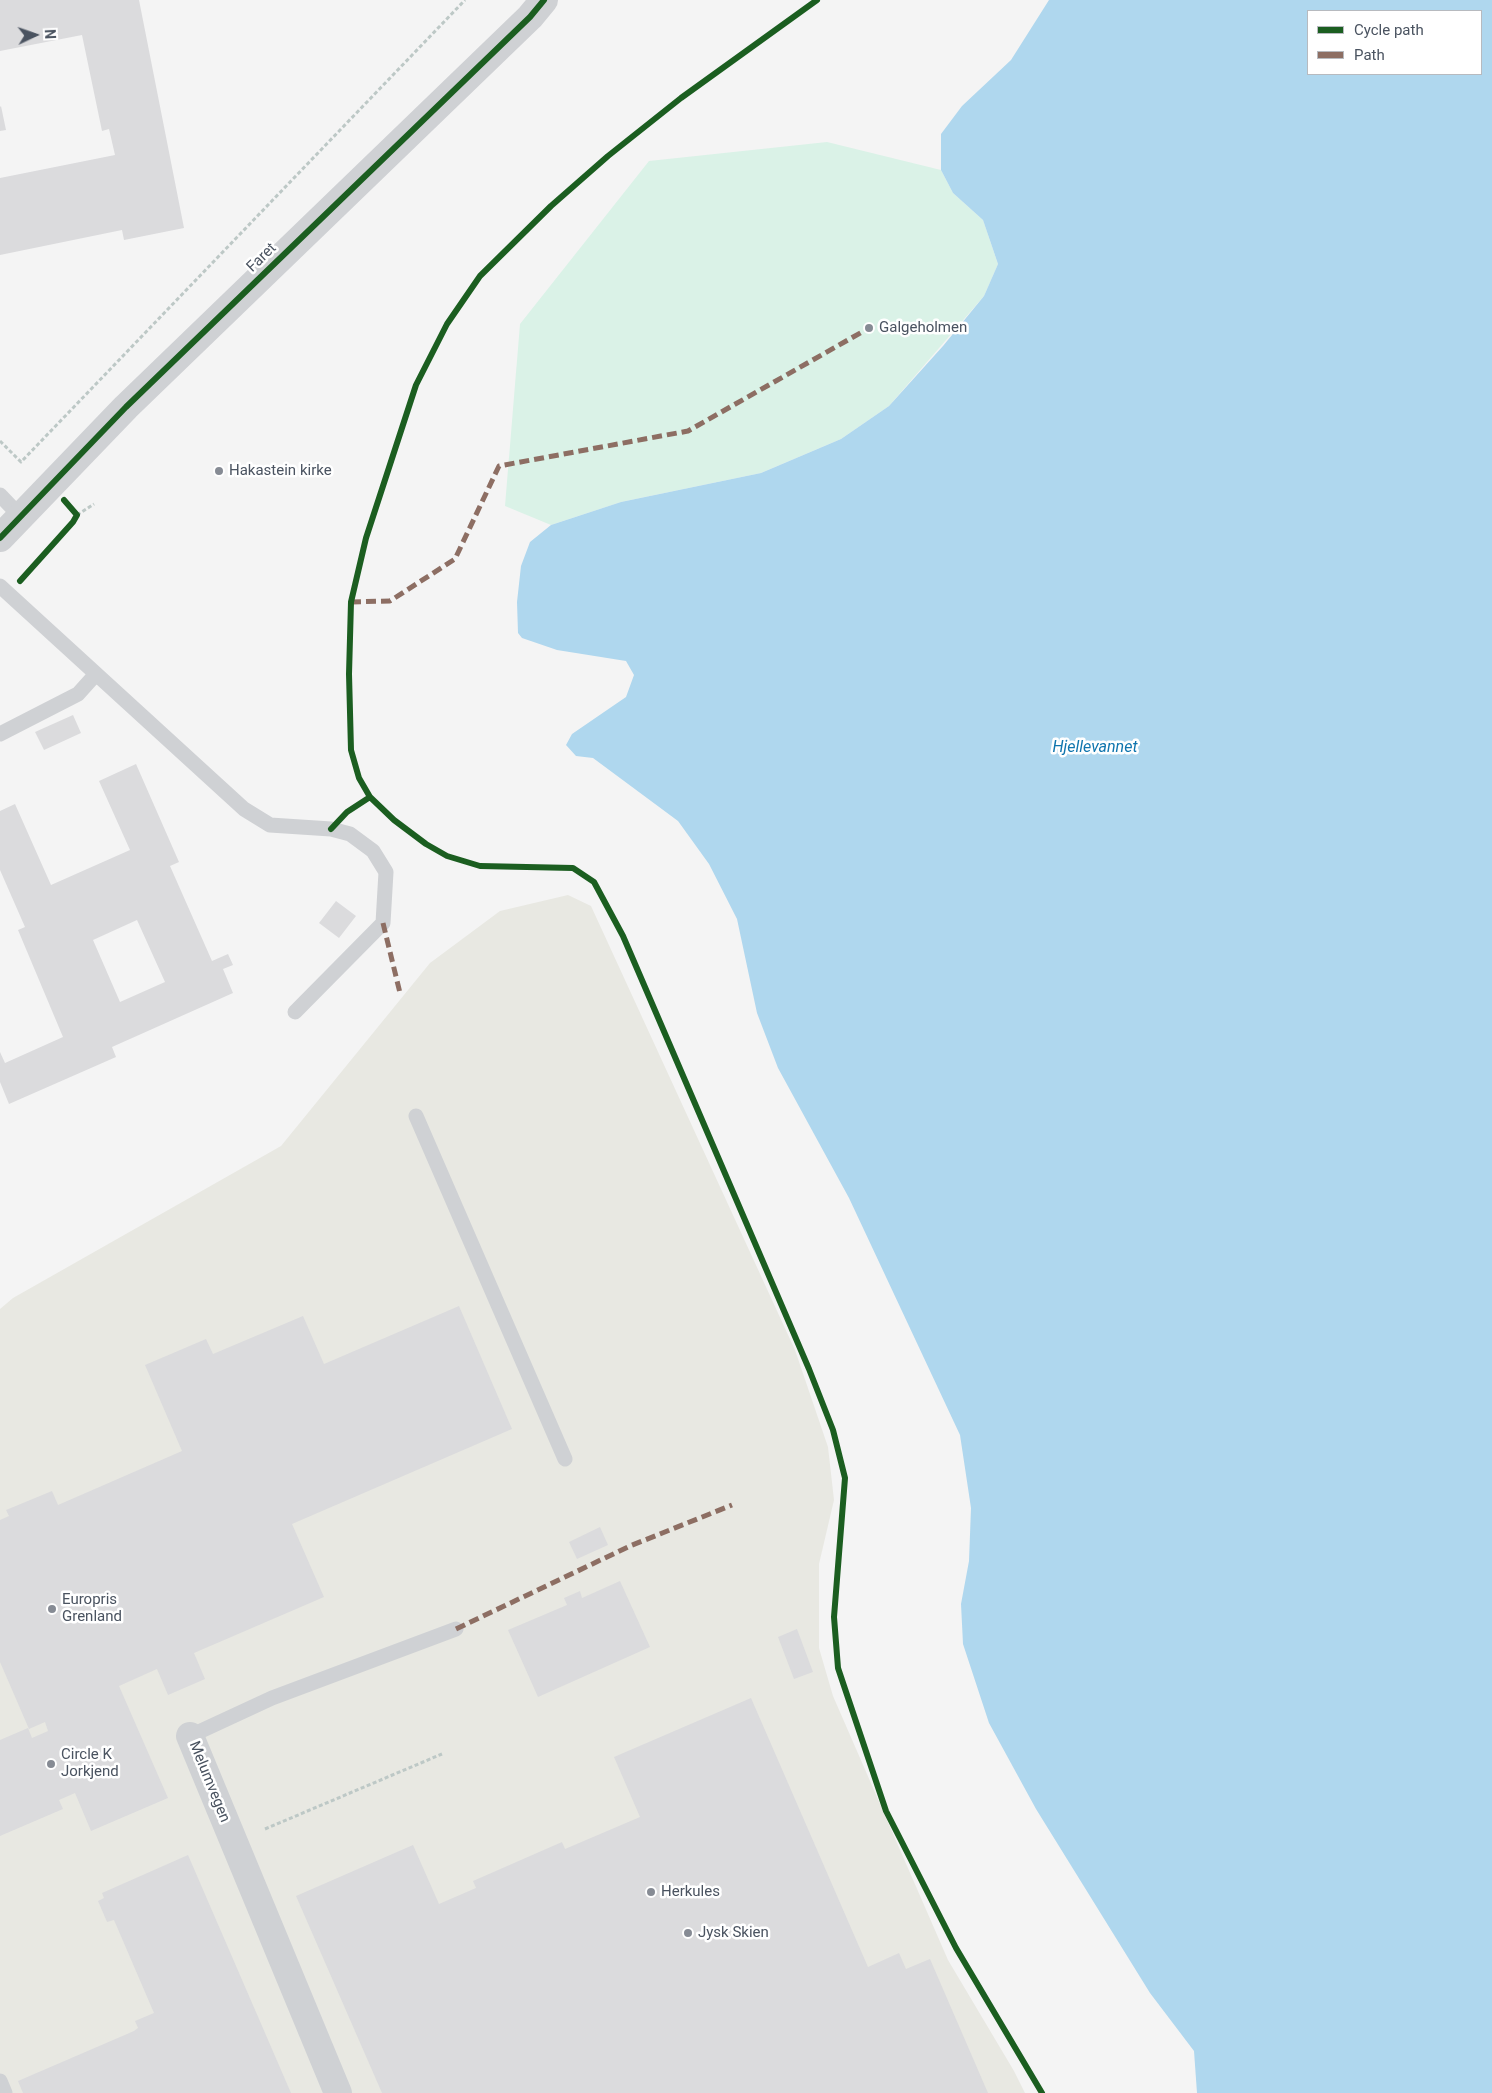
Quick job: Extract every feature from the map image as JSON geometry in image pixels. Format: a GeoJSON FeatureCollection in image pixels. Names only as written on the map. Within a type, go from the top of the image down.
{"type":"FeatureCollection","features":[{"type":"Feature","properties":{"kind":"street","name":"Faret"},"geometry":{"type":"LineString","coordinates":[[0,538],[126,407],[530,17],[544,0]]}},
{"type":"Feature","properties":{"kind":"street","name":"Melumvegen"},"geometry":{"type":"LineString","coordinates":[[190,1736],[338,2093]]}},
{"type":"Feature","properties":{"kind":"lane"},"geometry":{"type":"LineString","coordinates":[[0,495],[20,516]]}},
{"type":"Feature","properties":{"kind":"lane"},"geometry":{"type":"LineString","coordinates":[[0,586],[244,810],[270,825],[331,830],[350,834],[373,851],[386,872],[383,923],[295,1012]]}},
{"type":"Feature","properties":{"kind":"lane"},"geometry":{"type":"LineString","coordinates":[[0,734],[78,694],[96,674]]}},
{"type":"Feature","properties":{"kind":"lane"},"geometry":{"type":"LineString","coordinates":[[416,1116],[565,1459]]}},
{"type":"Feature","properties":{"kind":"lane","name":"Melumvegen"},"geometry":{"type":"LineString","coordinates":[[190,1736],[272,1698],[456,1628]]}},
{"type":"Feature","properties":{"kind":"lane"},"geometry":{"type":"LineString","coordinates":[[0,2081],[5,2093]]}},
{"type":"Feature","properties":{"kind":"path"},"geometry":{"type":"LineString","coordinates":[[0,441],[20,462],[464,0]]}},
{"type":"Feature","properties":{"kind":"path"},"geometry":{"type":"LineString","coordinates":[[73,522],[77,515],[94,504]]}},
{"type":"Feature","properties":{"kind":"path"},"geometry":{"type":"LineString","coordinates":[[70,507],[77,515]]}},
{"type":"Feature","properties":{"kind":"path"},"geometry":{"type":"LineString","coordinates":[[234,1842],[442,1754]]}},
{"type":"Feature","properties":{"kind":"shaded area"},"geometry":{"type":"Polygon","coordinates":[[[568,895],[591,906],[795,1350],[828,1447],[834,1500],[819,1564],[819,1648],[833,1696],[948,1960],[1014,2071],[1025,2093],[0,2093],[0,1309],[13,1298],[281,1146],[430,963],[500,911],[568,895]]]}},
{"type":"Feature","properties":{"kind":"green space"},"geometry":{"type":"Polygon","coordinates":[[[827,142],[941,170],[953,193],[983,220],[998,264],[984,296],[889,406],[841,439],[761,473],[621,502],[551,525],[505,506],[520,324],[649,161],[827,142]]]}},
{"type":"Feature","properties":{"kind":"water","name":"Hjellevannet"},"geometry":{"type":"Polygon","coordinates":[[[1049,0],[1492,0],[1492,2093],[1197,2093],[1194,2051],[1150,1993],[1036,1809],[989,1723],[963,1644],[961,1604],[969,1561],[971,1508],[960,1435],[849,1198],[778,1068],[757,1013],[737,919],[709,864],[678,821],[593,758],[576,756],[566,745],[572,734],[626,697],[634,675],[626,661],[557,650],[522,638],[518,633],[517,602],[521,566],[530,542],[551,525],[621,502],[761,473],[841,439],[889,406],[943,346],[984,296],[998,264],[983,220],[953,193],[941,170],[941,134],[962,106],[1011,60],[1049,0]]]}},
{"type":"Feature","properties":{"kind":"building"},"geometry":{"type":"Polygon","coordinates":[[[0,0],[139,0],[184,228],[124,240],[122,230],[0,255],[0,178],[115,155],[109,129],[102,131],[82,35],[0,51],[0,0]]]}},
{"type":"Feature","properties":{"kind":"building"},"geometry":{"type":"Polygon","coordinates":[[[0,107],[6,130],[0,131],[0,107]]]}},
{"type":"Feature","properties":{"kind":"building"},"geometry":{"type":"Polygon","coordinates":[[[73,715],[81,733],[44,750],[35,732],[73,715]]]}},
{"type":"Feature","properties":{"kind":"building"},"geometry":{"type":"Polygon","coordinates":[[[136,764],[179,862],[170,866],[212,961],[228,954],[233,965],[223,969],[233,993],[112,1047],[116,1057],[9,1104],[0,1082],[0,1052],[5,1063],[63,1037],[18,930],[25,927],[0,870],[0,811],[15,804],[51,885],[130,850],[99,781],[136,764]],[[137,920],[93,940],[120,1002],[165,982],[137,920]]]}},
{"type":"Feature","properties":{"kind":"building"},"geometry":{"type":"Polygon","coordinates":[[[336,901],[356,916],[339,938],[319,923],[336,901]]]}},
{"type":"Feature","properties":{"kind":"building"},"geometry":{"type":"Polygon","coordinates":[[[459,1306],[512,1429],[292,1524],[324,1597],[194,1653],[205,1679],[168,1695],[157,1669],[119,1686],[168,1798],[91,1831],[75,1793],[59,1800],[63,1809],[0,1836],[0,1740],[28,1728],[32,1738],[48,1731],[45,1722],[29,1729],[0,1662],[0,1520],[9,1516],[6,1510],[52,1491],[58,1505],[182,1451],[145,1365],[206,1339],[213,1354],[303,1316],[324,1364],[459,1306]]]}},
{"type":"Feature","properties":{"kind":"building"},"geometry":{"type":"Polygon","coordinates":[[[600,1527],[608,1545],[577,1559],[569,1542],[600,1527]]]}},
{"type":"Feature","properties":{"kind":"building"},"geometry":{"type":"Polygon","coordinates":[[[620,1581],[650,1647],[538,1697],[508,1630],[567,1605],[564,1598],[580,1591],[582,1598],[620,1581]]]}},
{"type":"Feature","properties":{"kind":"building"},"geometry":{"type":"Polygon","coordinates":[[[797,1629],[813,1672],[794,1679],[778,1637],[797,1629]]]}},
{"type":"Feature","properties":{"kind":"building","name":"Herkules"},"geometry":{"type":"Polygon","coordinates":[[[751,1698],[868,1967],[899,1953],[906,1969],[930,1959],[988,2093],[382,2093],[296,1896],[413,1845],[439,1904],[476,1888],[473,1881],[562,1842],[565,1849],[640,1817],[614,1757],[751,1698]]]}},
{"type":"Feature","properties":{"kind":"building"},"geometry":{"type":"Polygon","coordinates":[[[188,1855],[291,2093],[23,2093],[18,2081],[134,2031],[138,2028],[135,2021],[154,2013],[114,1920],[107,1922],[98,1901],[104,1898],[102,1893],[188,1855]]]}},
{"type":"Feature","properties":{"kind":"marked path"},"geometry":{"type":"LineString","coordinates":[[351,602],[390,601],[455,559],[499,466],[688,431],[869,328]]}},
{"type":"Feature","properties":{"kind":"marked path"},"geometry":{"type":"LineString","coordinates":[[383,923],[400,993]]}},
{"type":"Feature","properties":{"kind":"marked path"},"geometry":{"type":"LineString","coordinates":[[456,1629],[630,1546],[732,1505]]}},
{"type":"Feature","properties":{"kind":"cycle path"},"geometry":{"type":"LineString","coordinates":[[0,538],[126,407],[530,17],[544,0]]}},
{"type":"Feature","properties":{"kind":"cycle path"},"geometry":{"type":"LineString","coordinates":[[331,829],[347,812],[370,797],[359,778],[351,750],[349,674],[351,602],[366,538],[416,385],[447,324],[480,276],[551,206],[608,156],[681,98],[817,0]]}},
{"type":"Feature","properties":{"kind":"cycle path"},"geometry":{"type":"LineString","coordinates":[[20,581],[73,522],[77,515],[64,500]]}},
{"type":"Feature","properties":{"kind":"cycle path"},"geometry":{"type":"LineString","coordinates":[[370,797],[394,820],[426,844],[447,856],[480,866],[573,868],[594,882],[623,936],[809,1369],[833,1430],[845,1478],[834,1617],[838,1668],[886,1811],[956,1948],[1042,2093]]}},
{"type":"Feature","properties":{"kind":"place","name":"Galgeholmen"},"geometry":{"type":"Point","coordinates":[869,328]}},
{"type":"Feature","properties":{"kind":"place","name":"Hakastein kirke"},"geometry":{"type":"Point","coordinates":[219,471]}},
{"type":"Feature","properties":{"kind":"place","name":"Europris Grenland"},"geometry":{"type":"Point","coordinates":[52,1609]}},
{"type":"Feature","properties":{"kind":"place","name":"Circle K Jorkjend"},"geometry":{"type":"Point","coordinates":[51,1764]}},
{"type":"Feature","properties":{"kind":"place","name":"Herkules"},"geometry":{"type":"Point","coordinates":[651,1892]}},
{"type":"Feature","properties":{"kind":"place","name":"Jysk Skien"},"geometry":{"type":"Point","coordinates":[688,1933]}}]}
